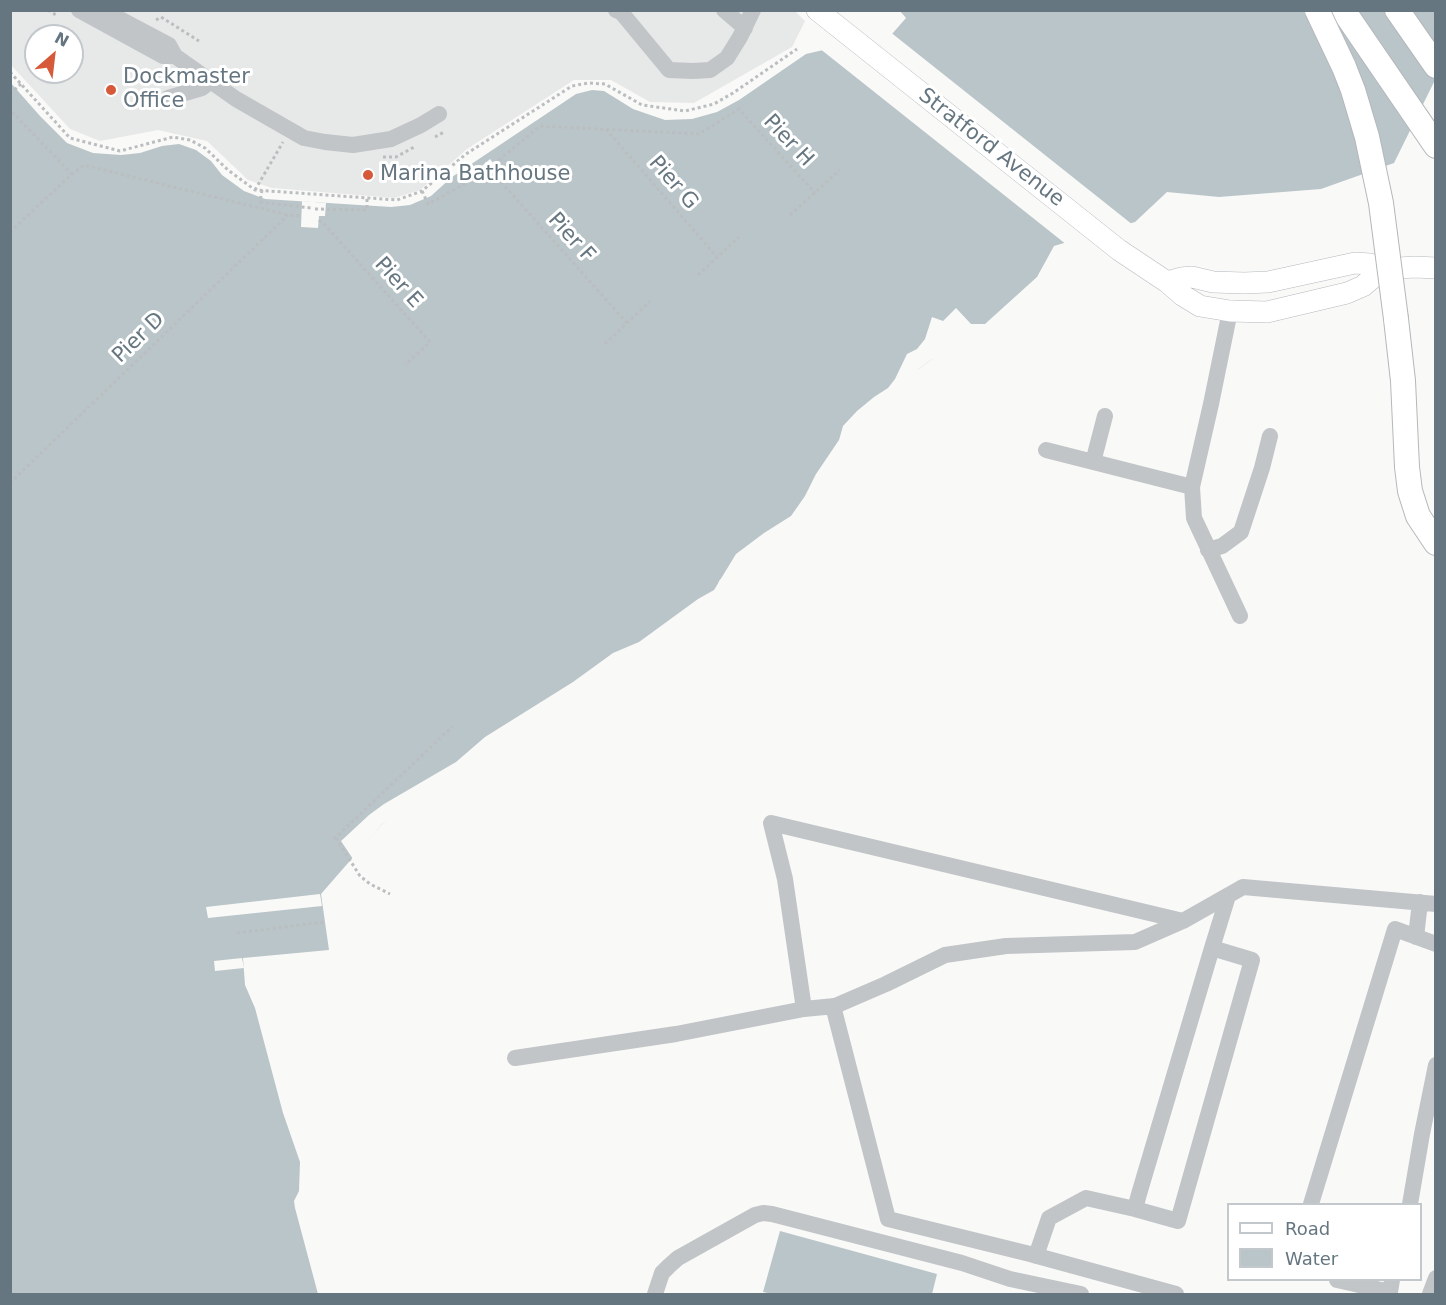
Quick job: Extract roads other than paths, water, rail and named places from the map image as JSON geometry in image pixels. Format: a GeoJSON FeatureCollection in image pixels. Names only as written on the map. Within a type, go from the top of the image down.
{"type":"FeatureCollection","features":[{"type":"Feature","properties":{"kind":"highway"},"geometry":{"type":"LineString","coordinates":[[1317,10],[1344,67],[1367,137],[1381,203],[1396,319],[1403,381],[1410,491],[1418,516],[1436,543]]}},
{"type":"Feature","properties":{"kind":"highway"},"geometry":{"type":"LineString","coordinates":[[1342,10],[1436,146]]}},
{"type":"Feature","properties":{"kind":"highway"},"geometry":{"type":"LineString","coordinates":[[1397,10],[1436,66]]}},
{"type":"Feature","properties":{"kind":"main road","name":"Stratford Avenue"},"geometry":{"type":"LineString","coordinates":[[822,15],[1119,250],[1200,306],[1230,311],[1268,312],[1347,293],[1363,286],[1383,269]]}},
{"type":"Feature","properties":{"kind":"main road"},"geometry":{"type":"LineString","coordinates":[[1167,282],[1192,277],[1213,282],[1268,282],[1355,263],[1370,264],[1383,269],[1436,268]]}},
{"type":"Feature","properties":{"kind":"street"},"geometry":{"type":"LineString","coordinates":[[79,10],[130,23]]}},
{"type":"Feature","properties":{"kind":"street"},"geometry":{"type":"LineString","coordinates":[[103,10],[169,45],[175,56],[236,99],[304,138],[353,145],[391,139],[439,114]]}},
{"type":"Feature","properties":{"kind":"street"},"geometry":{"type":"LineString","coordinates":[[616,10],[621,12],[669,70],[693,71],[710,70],[727,58],[753,10]]}},
{"type":"Feature","properties":{"kind":"street"},"geometry":{"type":"LineString","coordinates":[[724,10],[745,28]]}},
{"type":"Feature","properties":{"kind":"street"},"geometry":{"type":"LineString","coordinates":[[168,98],[202,88],[211,81]]}},
{"type":"Feature","properties":{"kind":"street"},"geometry":{"type":"LineString","coordinates":[[1230,311],[1192,487],[1194,518],[1240,616]]}},
{"type":"Feature","properties":{"kind":"street"},"geometry":{"type":"LineString","coordinates":[[1093,462],[1105,416]]}},
{"type":"Feature","properties":{"kind":"street"},"geometry":{"type":"LineString","coordinates":[[1208,550],[1222,546],[1241,532],[1270,436]]}},
{"type":"Feature","properties":{"kind":"street"},"geometry":{"type":"LineString","coordinates":[[1046,450],[1192,487]]}},
{"type":"Feature","properties":{"kind":"street"},"geometry":{"type":"LineString","coordinates":[[804,1009],[785,879],[771,823],[1183,921]]}},
{"type":"Feature","properties":{"kind":"street"},"geometry":{"type":"LineString","coordinates":[[515,1058],[676,1034],[804,1009],[832,1006],[886,984],[945,955],[1006,946],[1135,942],[1183,921],[1242,887],[1428,903],[1416,937]]}},
{"type":"Feature","properties":{"kind":"street"},"geometry":{"type":"LineString","coordinates":[[1135,1209],[1228,896]]}},
{"type":"Feature","properties":{"kind":"street"},"geometry":{"type":"LineString","coordinates":[[1311,1203],[1395,930],[1436,944]]}},
{"type":"Feature","properties":{"kind":"street"},"geometry":{"type":"LineString","coordinates":[[1036,1256],[1049,1218],[1086,1198],[1178,1221],[1252,960],[1212,948]]}},
{"type":"Feature","properties":{"kind":"street"},"geometry":{"type":"LineString","coordinates":[[832,1006],[888,1219],[1176,1294]]}},
{"type":"Feature","properties":{"kind":"street"},"geometry":{"type":"LineString","coordinates":[[1410,1203],[1436,1065]]}},
{"type":"Feature","properties":{"kind":"street"},"geometry":{"type":"LineString","coordinates":[[655,1294],[662,1273],[678,1258],[755,1215],[763,1213],[951,1260],[1010,1279],[1081,1294]]}},
{"type":"Feature","properties":{"kind":"street"},"geometry":{"type":"LineString","coordinates":[[1430,1294],[1436,1278]]}},
{"type":"Feature","properties":{"kind":"street"},"geometry":{"type":"LineString","coordinates":[[1344,1286],[1390,1292],[1392,1281]]}},
{"type":"Feature","properties":{"kind":"water"},"geometry":{"type":"Polygon","coordinates":[[[900,11],[1435,11],[1435,80],[1394,163],[1321,189],[1219,197],[1167,192],[1135,222],[1054,246],[1037,277],[985,324],[971,324],[956,308],[943,321],[932,359],[839,444],[803,509],[746,554],[719,581],[716,593],[603,675],[382,824],[321,894],[329,950],[243,958],[245,985],[255,1008],[283,1113],[297,1118],[306,1201],[335,1294],[11,1294],[10,82],[67,143],[93,153],[121,155],[179,144],[196,150],[211,161],[222,175],[244,191],[265,199],[391,207],[410,205],[431,196],[452,177],[576,94],[592,90],[604,91],[633,109],[665,120],[692,119],[717,112],[739,100],[806,54],[892,34],[906,18],[900,11]]]}},
{"type":"Feature","properties":{"kind":"water"},"geometry":{"type":"Polygon","coordinates":[[[780,1231],[937,1274],[932,1294],[773,1294],[763,1292],[780,1231]]]}},
{"type":"Feature","properties":{"kind":"place","name":"Dockmaster Office"},"geometry":{"type":"Point","coordinates":[111,90]}},
{"type":"Feature","properties":{"kind":"place","name":"Marina Bathhouse"},"geometry":{"type":"Point","coordinates":[368,175]}}]}
